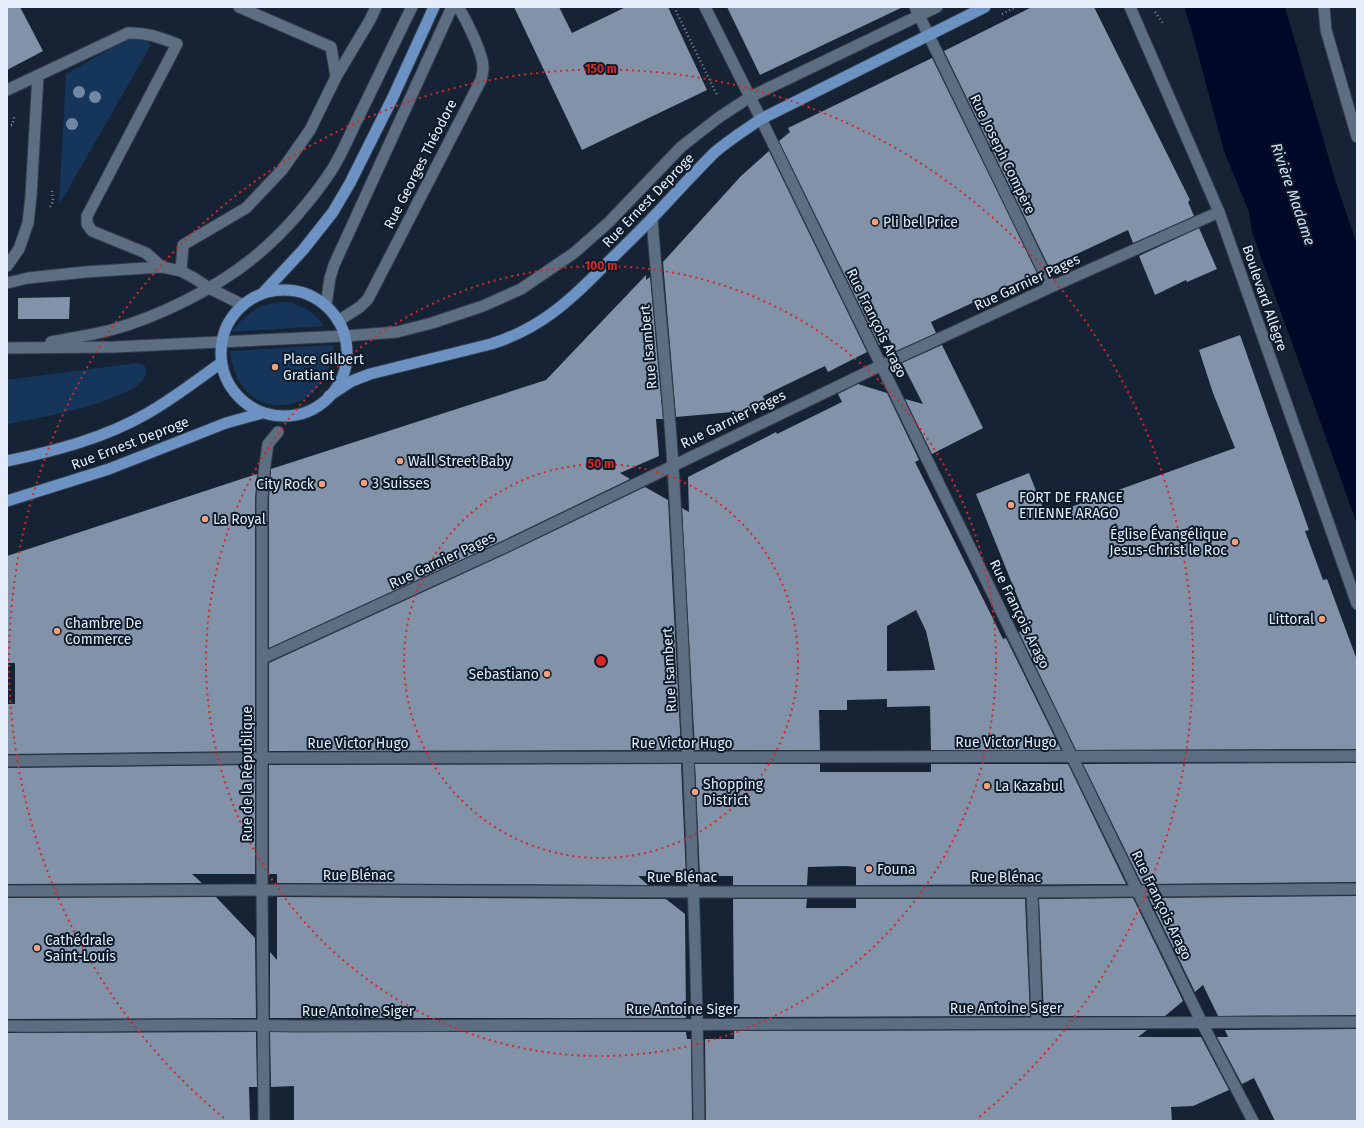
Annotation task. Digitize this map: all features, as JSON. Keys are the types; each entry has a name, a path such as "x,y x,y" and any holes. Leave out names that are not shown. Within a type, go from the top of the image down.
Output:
{"main road":[{"path":"262,294 303,250 333,212 350,183 386,110 434,7"},
{"name":"Rue Ernest Deproge","path":"329,396 352,381 370,374 490,344 503,340 537,324 568,302 652,218 713,154 731,139 761,119 928,34 985,7"},
{"path":"279,290 297,292 326,305 338,321 345,336 347,357 346,367 342,379 329,396 315,408 298,414 280,416 262,413 247,405 235,393 226,379 221,363 220,352 222,341 229,322 243,305 262,294 279,290"},
{"name":"Rue Ernest Deproge","path":"7,461 39,455 71,445 124,425 147,414 182,392 221,363"},
{"name":"Rue Ernest Deproge","path":"7,501 110,469 226,423 262,413"}],"street":[{"path":"239,7 331,47 336,77"},
{"path":"180,271 183,245 246,208 282,170 310,130 336,77 370,20 376,7"},
{"path":"24,347 110,330 149,317 209,288 254,258 286,228 334,167 412,7"},
{"path":"326,305 330,278 334,265 452,7"},
{"name":"Rue Georges Théodore","path":"338,321 360,307 368,299 481,80 483,67 479,52 467,22 458,7"},
{"name":"Rue François Arago","path":"705,7 882,365 1202,1023 1253,1121"},
{"path":"7,348 114,347 345,336 397,332 432,323 483,306 521,289 574,253 609,222 681,147 718,118 750,97 917,11 937,7"},
{"name":"Boulevard Allègre","path":"1130,7 1219,212 1357,604"},
{"path":"1324,7 1326,30 1353,108 1357,137"},
{"name":"Rue Joseph Compère","path":"917,11 1051,287"},
{"path":"7,90 128,33 141,33 156,36 177,44 87,216 87,224 92,231 146,253 162,267"},
{"path":"7,266 19,249 28,223 38,75"},
{"name":"Rue Garnier Pages","path":"263,658 506,547 882,365 1219,212"},
{"name":"Rue Isambert","path":"652,218 673,465 694,892 699,1121"},
{"path":"7,283 28,278 85,272 162,267 180,271 243,305"},
{"name":"Rue de la République","path":"264,1121 262,890 262,499 268,444 278,432"},
{"name":"Rue Victor Hugo","path":"7,761 263,758 1357,756"},
{"name":"Rue Blénac","path":"7,891 262,890 1032,892 1357,889"},
{"path":"1032,892 1037,1023"},
{"name":"Rue Antoine Siger","path":"7,1026 64,1027 224,1024 1357,1022"}],"path":[{"path":"674,7 721,103"},
{"path":"1153,10 1163,23"}],"shaded area":[{"path":"136,34 151,45 59,205 66,74"},
{"path":"286,302 298,305 308,310 316,316 324,326 232,332 249,313 268,304"},
{"path":"333,345 329,369 318,387 302,399 284,405 266,403 250,394 237,377 230,351"},
{"path":"136,363 144,365 145,377 134,387 115,397 64,412 7,424 7,380"}],"water":[{"name":"Rivière Madame","path":"1184,7 1285,7 1336,183 1357,244 1357,524 1252,232 1249,212 1224,151"}],"building":[{"path":"7,7 20,7 43,51 7,70"},
{"path":"514,7 559,7 572,33 626,7 668,7 707,90 582,150"},
{"path":"727,7 903,7 760,75"},
{"path":"1032,7 1094,7 1190,200 1188,202 1194,216 1133,243 1128,230 1049,267 944,51"},
{"path":"932,58 1037,273 931,322 936,333 896,351 890,340 879,345 779,141 790,132 788,128"},
{"path":"769,151 867,352 828,372 825,366 763,396 768,409 676,417 663,262 741,176"},
{"path":"1199,228 1217,269 1187,282 1186,280 1155,295 1139,256"},
{"path":"646,275 646,280 650,277 663,419 656,419 659,456 620,473 630,479 502,541 269,648 269,499 271,469 546,380"},
{"path":"70,297 69,319 18,319 18,298"},
{"path":"1240,335 1309,530 1305,531 1323,580 1327,579 1357,660 1357,749 1076,750 1019,632 1030,628 976,494 1029,473 1046,516 1235,448 1213,393 1199,350"},
{"path":"942,345 983,428 932,454 905,399 923,404 902,363"},
{"path":"858,384 887,393 919,460 915,462 1003,639 1006,638 1061,750 931,750 930,706 887,707 887,699 847,700 847,710 819,710 820,750 695,750 682,508 689,512 688,477 776,432 777,434 842,402 838,394","holes":["916,610 926,631 935,670 887,671 887,626"]},
{"path":"257,474 255,499 255,751 7,754 7,704 15,704 15,663 7,663 7,556"},
{"path":"645,487 668,500 681,750 269,751 269,663 508,553"},
{"path":"1357,763 1357,882 1142,884 1083,764"},
{"path":"681,764 686,876 638,876 648,885 277,883 277,874 269,874 269,765"},
{"path":"695,764 820,764 820,772 931,772 931,764 1068,764 1126,884 856,885 856,867 846,866 808,867 807,885 733,885 733,876 700,876"},
{"path":"255,765 255,874 192,874 202,883 7,884 7,768"},
{"path":"1357,896 1357,1015 1218,1016 1203,985 1195,992 1149,898"},
{"path":"216,897 255,938 256,1018 7,1019 7,898"},
{"path":"277,897 666,899 685,914 686,1018 270,1018 270,952 277,960"},
{"path":"1133,898 1183,1001 1165,1016 1044,1016 1039,899"},
{"path":"733,899 807,899 806,908 856,908 856,899 1025,899 1030,1016 734,1017"},
{"path":"1357,1029 1357,1121 1275,1121 1254,1078 1242,1084 1217,1037 1228,1037 1225,1030"},
{"path":"1147,1030 1138,1037 1201,1037 1229,1090 1193,1106 1171,1107 1172,1121 706,1121 705,1039 734,1039 734,1031"},
{"path":"256,1032 257,1087 249,1087 250,1121 7,1121 7,1033"},
{"path":"270,1032 686,1032 687,1039 691,1039 692,1121 294,1121 294,1086 271,1087"}],"place":[{"name":"Pli bel Price","path":"875,222"},
{"name":"Place Gilbert Gratiant","path":"275,367"},
{"name":"Wall Street Baby","path":"400,461"},
{"name":"3 Suisses","path":"364,483"},
{"name":"City Rock","path":"322,484"},
{"name":"FORT DE FRANCE ETIENNE ARAGO","path":"1011,505"},
{"name":"La Royal","path":"205,519"},
{"name":"Église Évangélique Jesus-Christ le Roc","path":"1235,542"},
{"name":"Littoral","path":"1322,619"},
{"name":"Chambre De Commerce","path":"57,631"},
{"name":"Sebastiano","path":"547,674"},
{"name":"La Kazabul","path":"987,786"},
{"name":"Shopping District","path":"695,792"},
{"name":"Founa","path":"869,869"},
{"name":"Cathédrale Saint-Louis","path":"37,948"}]}
